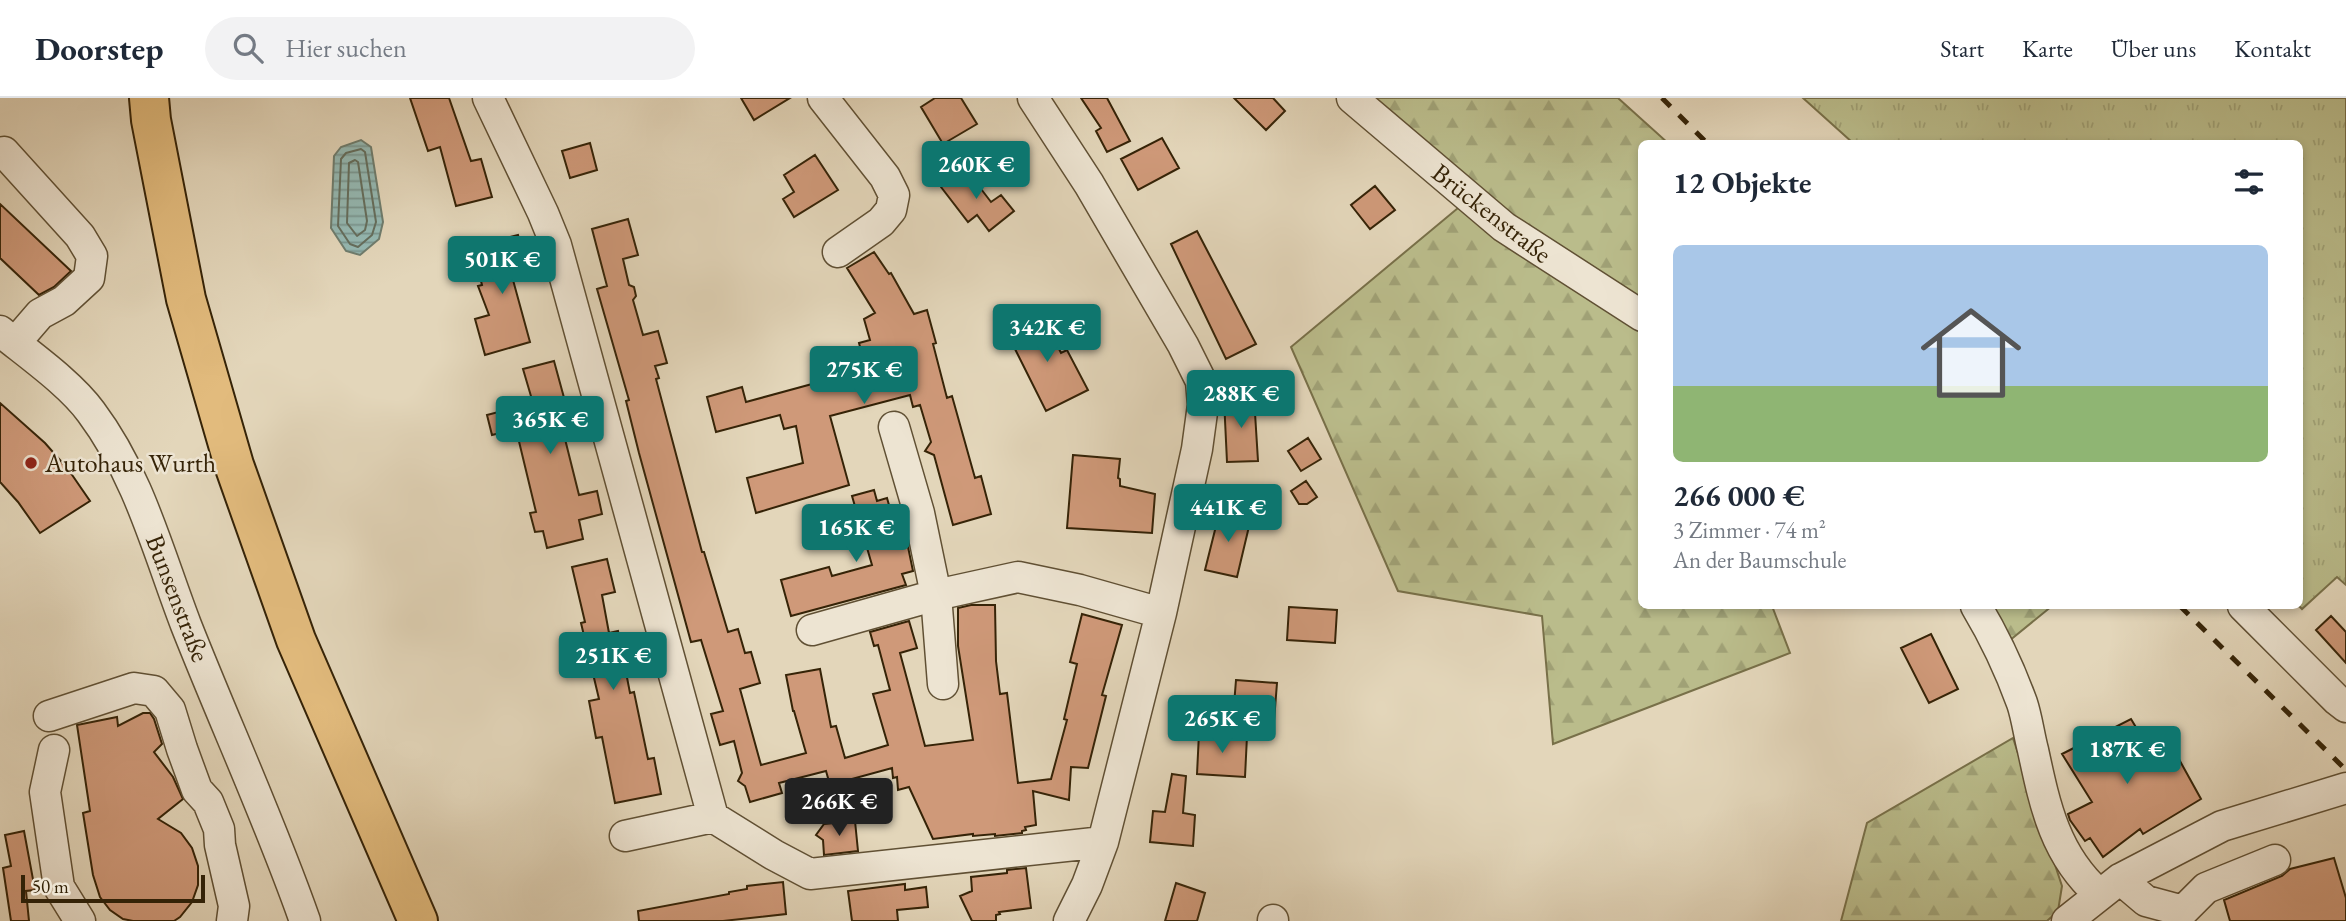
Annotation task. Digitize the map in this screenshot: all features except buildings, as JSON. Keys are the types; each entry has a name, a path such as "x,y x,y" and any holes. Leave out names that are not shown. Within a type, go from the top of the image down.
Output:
{"main road":[{"path":"149,98 150,120 186,299 234,465 296,640 418,921"}],"street":[{"path":"488,98 543,213 555,245 713,817 810,874 1103,842"},
{"path":"823,98 885,177 894,195 891,210 881,222 838,252"},
{"path":"1033,98 1184,345 1201,381 1203,405 1197,449 1161,613 1103,842 1087,885 1069,921"},
{"name":"Brückenstraße","path":"1352,98 1504,227 1638,313"},
{"path":"4,152 80,236 92,256 89,278 64,301 8,337"},
{"name":"Bunsenstraße","path":"8,337 89,409 119,453 141,499 186,624 257,799 300,915"},
{"path":"894,427 919,513 936,594 943,684"},
{"path":"812,630 936,594 1018,577 1080,590 1161,613"},
{"path":"1978,609 1996,643 2022,704 2049,816 2060,844 2081,877 2146,901 2183,911 2206,888 2276,860"},
{"path":"2246,609 2346,707"},
{"path":"49,716 134,688 154,691 170,710 197,790 213,815 234,906 232,921"},
{"path":"54,750 45,792 59,887 80,921"},
{"path":"2067,921 2109,887 2222,826 2346,788"},
{"path":"213,815 257,799"},
{"path":"625,836 713,817"}],"green space":[{"path":"1370,98 1618,98 1665,140 1638,140 1638,609 1773,609 1790,653 1553,744 1542,616 1398,591 1291,347 1475,196"},
{"path":"1803,98 2346,98 2346,585 2337,577 2303,608 2303,140 1850,140"},
{"path":"1991,609 2048,609 2009,641"},
{"path":"2013,738 2062,886 2058,911 2047,921 1841,921 1867,823"}],"water":[{"path":"361,140 371,147 383,222 379,239 360,255 346,251 331,228 334,156 341,147"}],"railway":[{"path":"1662,98 1704,140"},
{"path":"2183,609 2346,770"}],"place":[{"name":"Autohaus Wurth","path":"31,463"}]}
